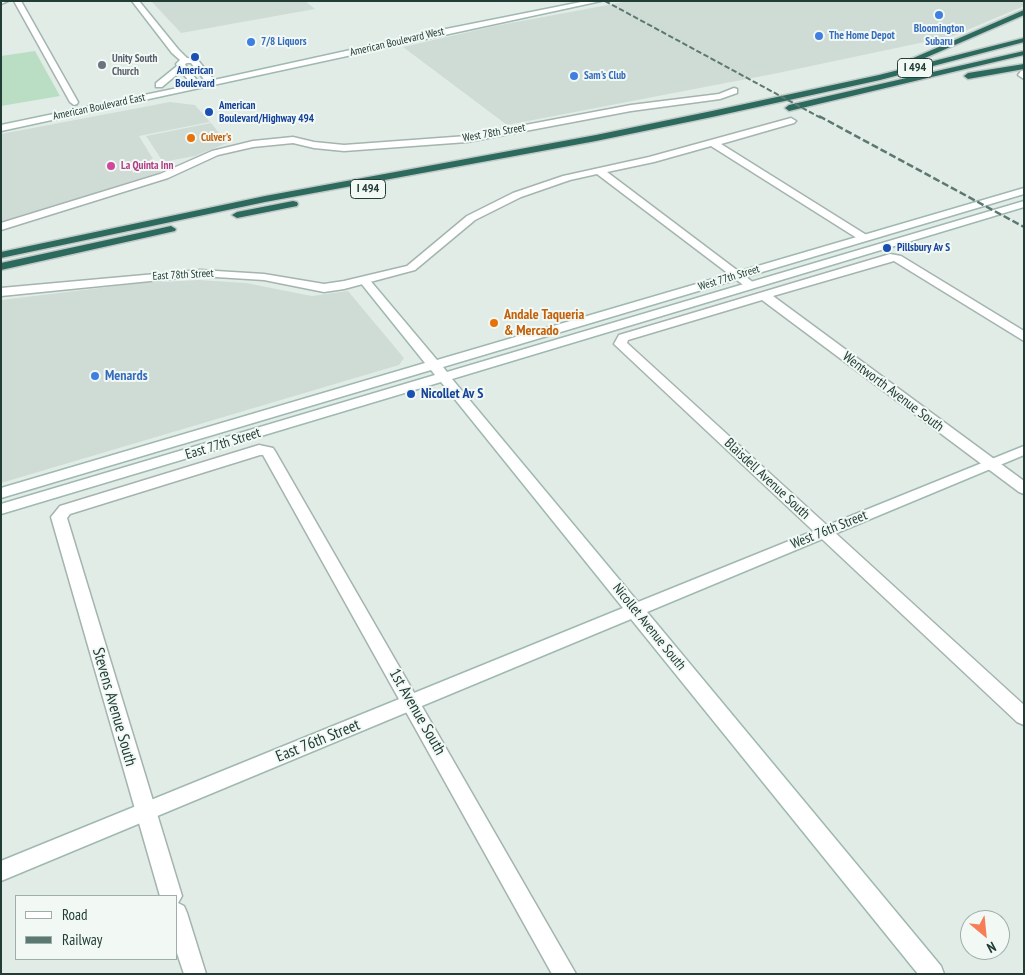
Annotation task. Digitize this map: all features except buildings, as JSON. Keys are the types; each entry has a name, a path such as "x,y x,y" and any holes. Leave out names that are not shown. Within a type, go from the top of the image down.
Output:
{"highway":[{"path":"806,94 931,54 1024,12"},
{"path":"1006,19 1024,16"},
{"name":"I 494","path":"1,255 265,199 596,138 806,94 1024,40"},
{"name":"I 494","path":"783,109 838,98 1024,53"},
{"path":"838,98 878,94 1024,66"},
{"name":"I 494","path":"1,267 303,202 736,119"}],"street":[{"path":"1,2 5,1"},
{"path":"17,1 74,102"},
{"path":"135,1 184,63 190,78 197,86"},
{"name":"American Boulevard West","path":"190,78 571,1"},
{"name":"American Boulevard West","path":"197,86 446,31 598,1"},
{"path":"337,49 345,54"},
{"path":"159,85 184,63 194,61 212,83"},
{"path":"1024,73 1022,75 1024,77"},
{"name":"American Boulevard East","path":"122,92 190,78"},
{"name":"American Boulevard East","path":"1,128 197,86"},
{"name":"West 78th Street","path":"1,227 164,176 215,153 253,144 293,140 314,145 344,148 467,139 603,112 720,96 734,91"},
{"name":"American Boulevard East","path":"65,104 84,100"},
{"path":"19,113 26,123"},
{"path":"364,280 411,268 471,218 491,207 558,181 713,143 791,121"},
{"path":"713,143 864,238"},
{"path":"599,172 750,285"},
{"name":"West 77th Street","path":"439,372 736,276 1024,191"},
{"name":"West 77th Street","path":"439,372 750,285 1024,204"},
{"path":"763,295 890,257 897,258 1024,337"},
{"name":"East 78th Street","path":"1,292 200,273 264,276 324,288 364,280"},
{"name":"Nicollet Avenue South","path":"364,280 934,974"},
{"name":"Blaisdell Avenue South","path":"763,295 622,338 620,344 1024,717"},
{"name":"Wentworth Avenue South","path":"763,295 1024,490"},
{"name":"East 77th Street","path":"1,493 230,425 439,372"},
{"name":"East 77th Street","path":"1,510 439,372"},
{"path":"71,489 103,474 231,436 233,430 230,425"},
{"name":"Stevens Avenue South","path":"171,895 58,517 65,510 259,450 268,450"},
{"name":"1st Avenue South","path":"268,450 565,974"},
{"name":"West 76th Street","path":"635,610 1024,450"},
{"name":"East 76th Street","path":"1,871 635,610"},
{"path":"178,919 195,974"}],"shaded area":[{"path":"151,1 305,1 315,9 181,33"},
{"path":"629,1 1024,1 1024,6 953,36 778,73 507,125 403,47 495,26"},
{"path":"170,102 195,105 210,122 139,136 161,172 1,222 1,134"},
{"path":"211,123 227,143 195,156 163,162 146,136"},
{"path":"199,280 246,283 312,296 348,291 404,358 399,365 1,483 1,300 141,283"}],"green space":[{"path":"35,51 60,96 1,106 1,56"}],"railway":[{"path":"605,1 821,118"},
{"path":"819,116 1024,227"}],"place":[{"name":"Bloomington Subaru","path":"939,15"},
{"name":"The Home Depot","path":"819,36"},
{"name":"7/8 Liquors","path":"251,42"},
{"name":"American Boulevard","path":"195,57"},
{"name":"Unity South Church","path":"102,65"},
{"name":"Sam's Club","path":"574,76"},
{"name":"American Boulevard/Highway 494","path":"209,112"},
{"name":"Culver's","path":"191,138"},
{"name":"La Quinta Inn","path":"111,166"},
{"name":"Pillsbury Av S","path":"887,248"},
{"name":"Andale Taqueria & Mercado","path":"494,323"},
{"name":"Menards","path":"95,376"},
{"name":"Nicollet Av S","path":"411,394"}]}
